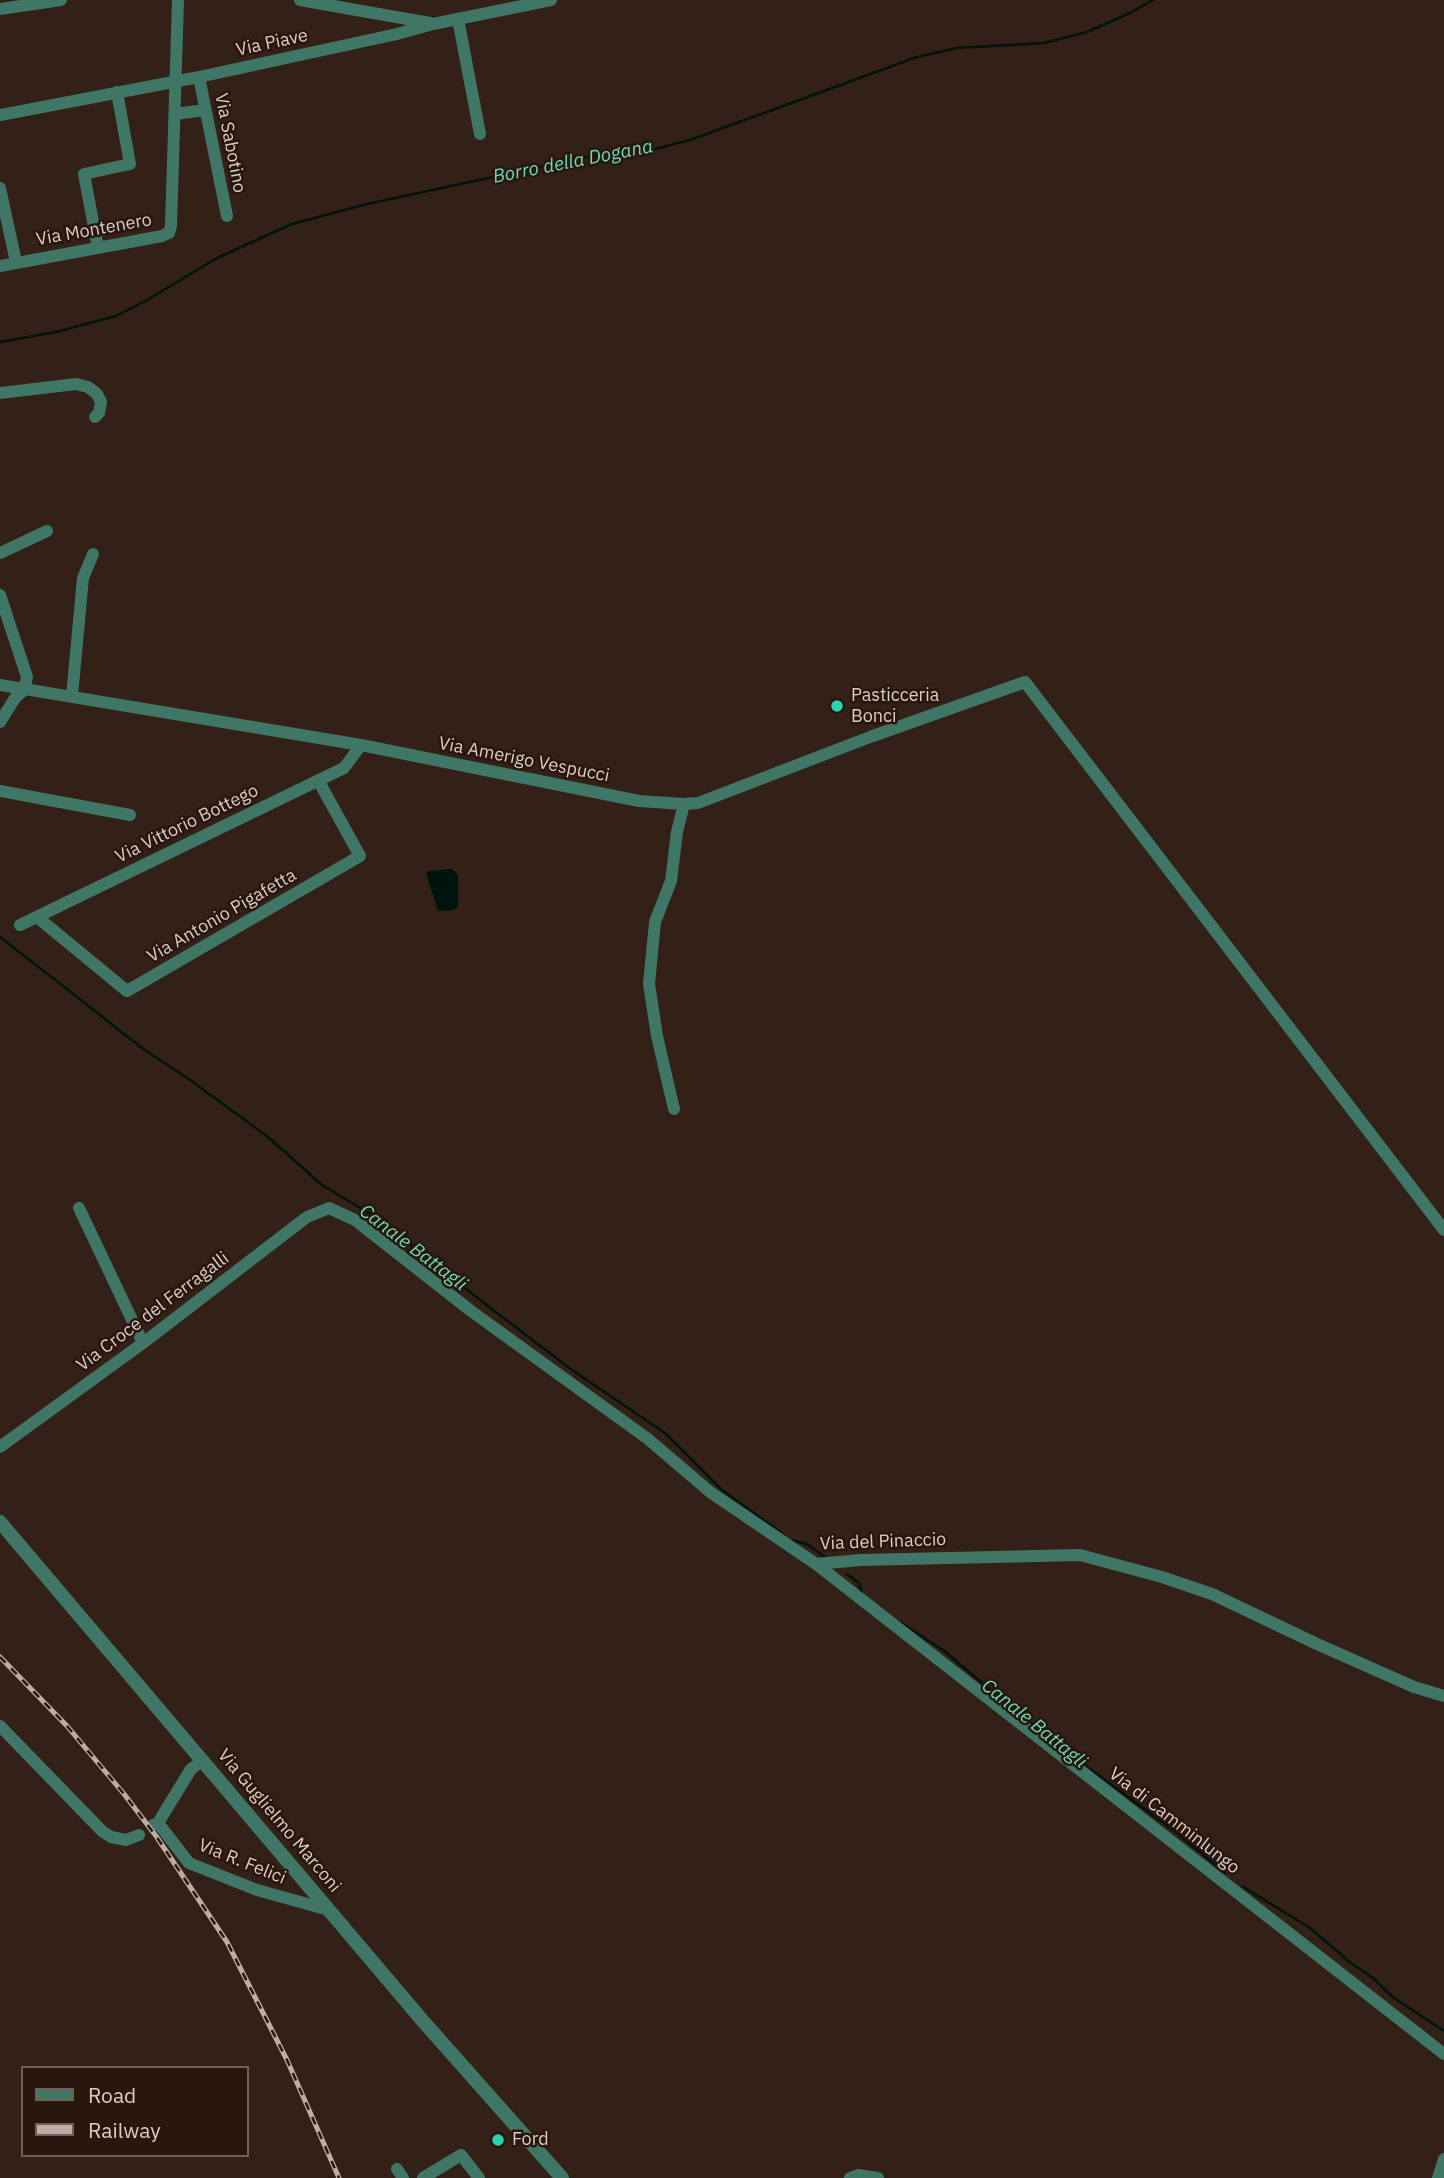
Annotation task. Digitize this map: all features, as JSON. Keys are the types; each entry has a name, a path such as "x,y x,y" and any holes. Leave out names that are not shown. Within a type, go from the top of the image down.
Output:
{"street":[{"path":"0,9 27,2 61,0"},
{"name":"Via Montenero","path":"0,266 169,233 177,81 178,0"},
{"path":"300,0 433,24"},
{"name":"Via Piave","path":"0,115 199,77 551,0"},
{"path":"458,19 480,134"},
{"name":"Via Sabotino","path":"199,77 227,216"},
{"path":"98,248 84,174 130,164 117,92"},
{"path":"175,114 205,110"},
{"path":"0,188 16,262"},
{"path":"0,393 76,384 88,387 97,394 101,402 99,413 95,417"},
{"path":"0,553 47,531"},
{"path":"72,696 83,578 93,554"},
{"path":"0,595 27,677 24,690 15,698 0,722"},
{"name":"Via Amerigo Vespucci","path":"0,685 361,746 639,801 684,804 698,803 870,737 1025,682 1444,1230"},
{"name":"Via Vittorio Bottego","path":"20,925 344,768 361,746"},
{"name":"Via Antonio Pigafetta","path":"37,916 127,991 360,856 318,780"},
{"path":"0,791 130,815"},
{"path":"674,1109 657,1036 649,984 656,922 671,881 677,832 684,804"},
{"path":"79,1208 143,1343"},
{"name":"Via Croce del Ferragalli","path":"0,1447 143,1343 307,1217 329,1208"},
{"name":"Via del Pinaccio","path":"329,1208 355,1220 471,1311 648,1439 710,1492 816,1564 861,1560 1080,1555 1162,1577 1212,1594 1414,1687 1444,1696"},
{"name":"Via Guglielmo Marconi","path":"0,1522 422,2020 562,2178"},
{"name":"Via di Camminlungo","path":"816,1564 1444,2054"},
{"path":"0,1726 102,1831 111,1837 126,1840 139,1835"},
{"name":"Via R. Felici","path":"202,1760 191,1769 156,1824 190,1863 257,1891 329,1910"},
{"path":"424,2178 461,2155 479,2178"},
{"path":"1438,2178 1444,2159"},
{"path":"850,2178 858,2175 878,2178"}],"shaded area":[{"path":"452,869 458,875 458,906 454,910 438,911 426,873"}],"waterway":[{"name":"Borro della Dogana","path":"0,342 56,332 116,316 217,258 292,224 367,204 591,156 655,149 690,140 917,57 957,48 1044,43 1087,32 1153,0"},
{"name":"Canale Battagli","path":"0,937 146,1051 268,1137 322,1185 374,1216 572,1370 665,1433 722,1490 783,1534"},
{"name":"Canale Battagli","path":"791,1540 807,1544 825,1557"},
{"name":"Canale Battagli","path":"847,1574 859,1583 862,1595"},
{"name":"Canale Battagli","path":"898,1621 943,1650 1031,1724"},
{"name":"Canale Battagli","path":"1061,1748 1176,1832 1225,1873"},
{"name":"Canale Battagli","path":"1242,1886 1310,1928 1394,1998 1444,2031"}],"railway":[{"path":"0,1657 67,1726 124,1794 156,1836 227,1942 287,2060 339,2178"}],"place":[{"name":"Pasticceria Bonci","path":"837,706"},
{"name":"Ford","path":"498,2140"}]}
